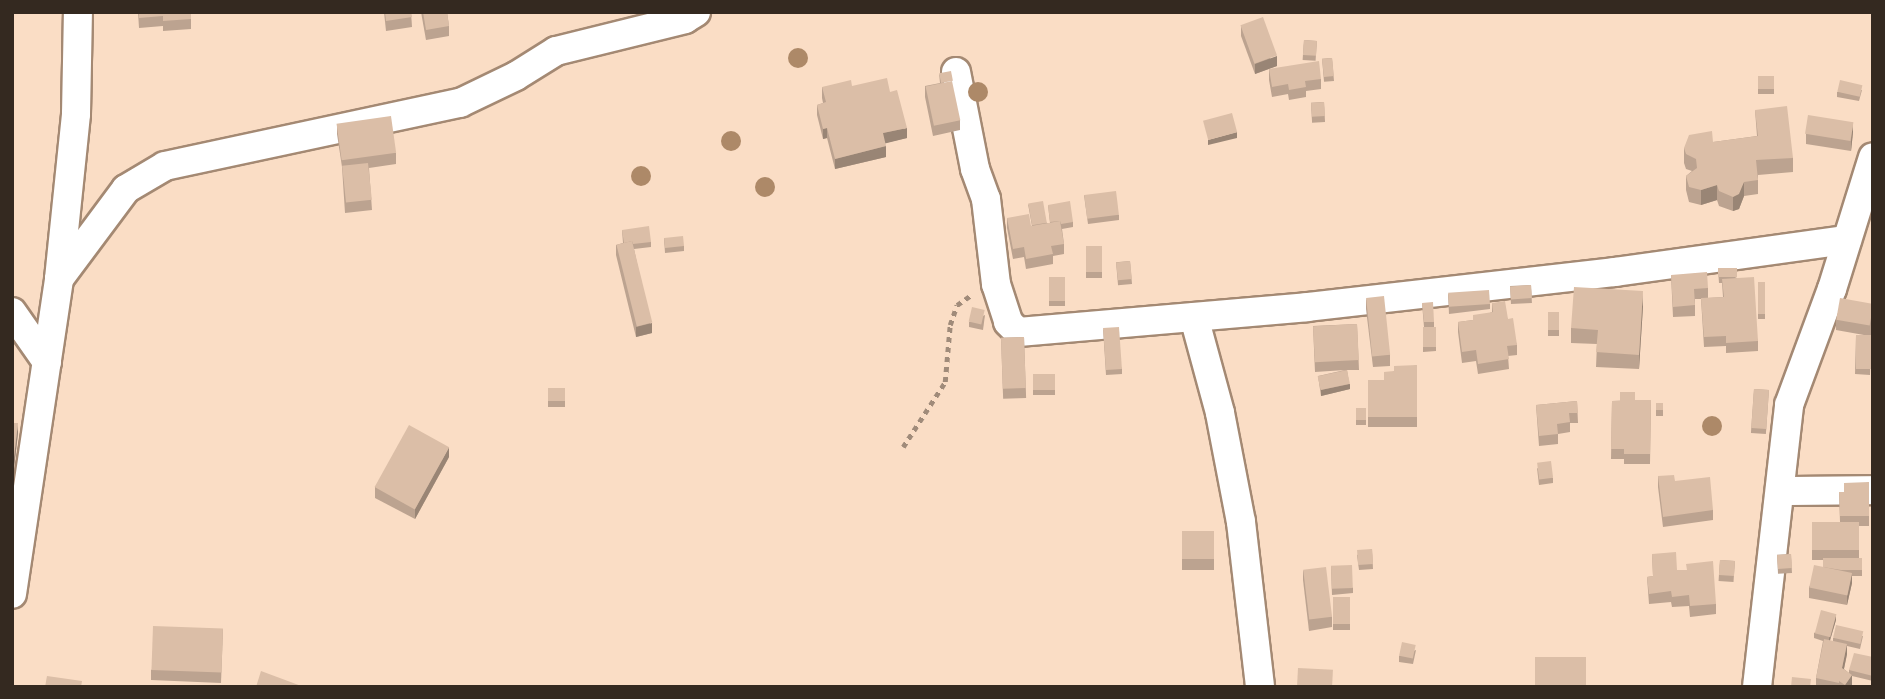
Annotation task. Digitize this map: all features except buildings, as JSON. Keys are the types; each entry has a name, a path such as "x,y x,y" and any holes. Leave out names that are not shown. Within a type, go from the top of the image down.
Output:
{"street":[{"path":"12,594 58,279 76,114 78,12"},
{"path":"58,279 126,189 165,166 460,103 516,76 556,51 685,19 696,12"},
{"path":"956,72 975,169 986,200 998,291 1008,322 1017,332 1194,317 1615,272 1847,240"},
{"path":"1757,687 1789,405 1873,157"},
{"path":"12,312 47,362"},
{"path":"1194,317 1220,413 1241,522 1260,687"},
{"path":"1780,491 1873,490"}],"path":[{"path":"903,447 945,382 950,325 957,305 972,294 998,291"}]}
